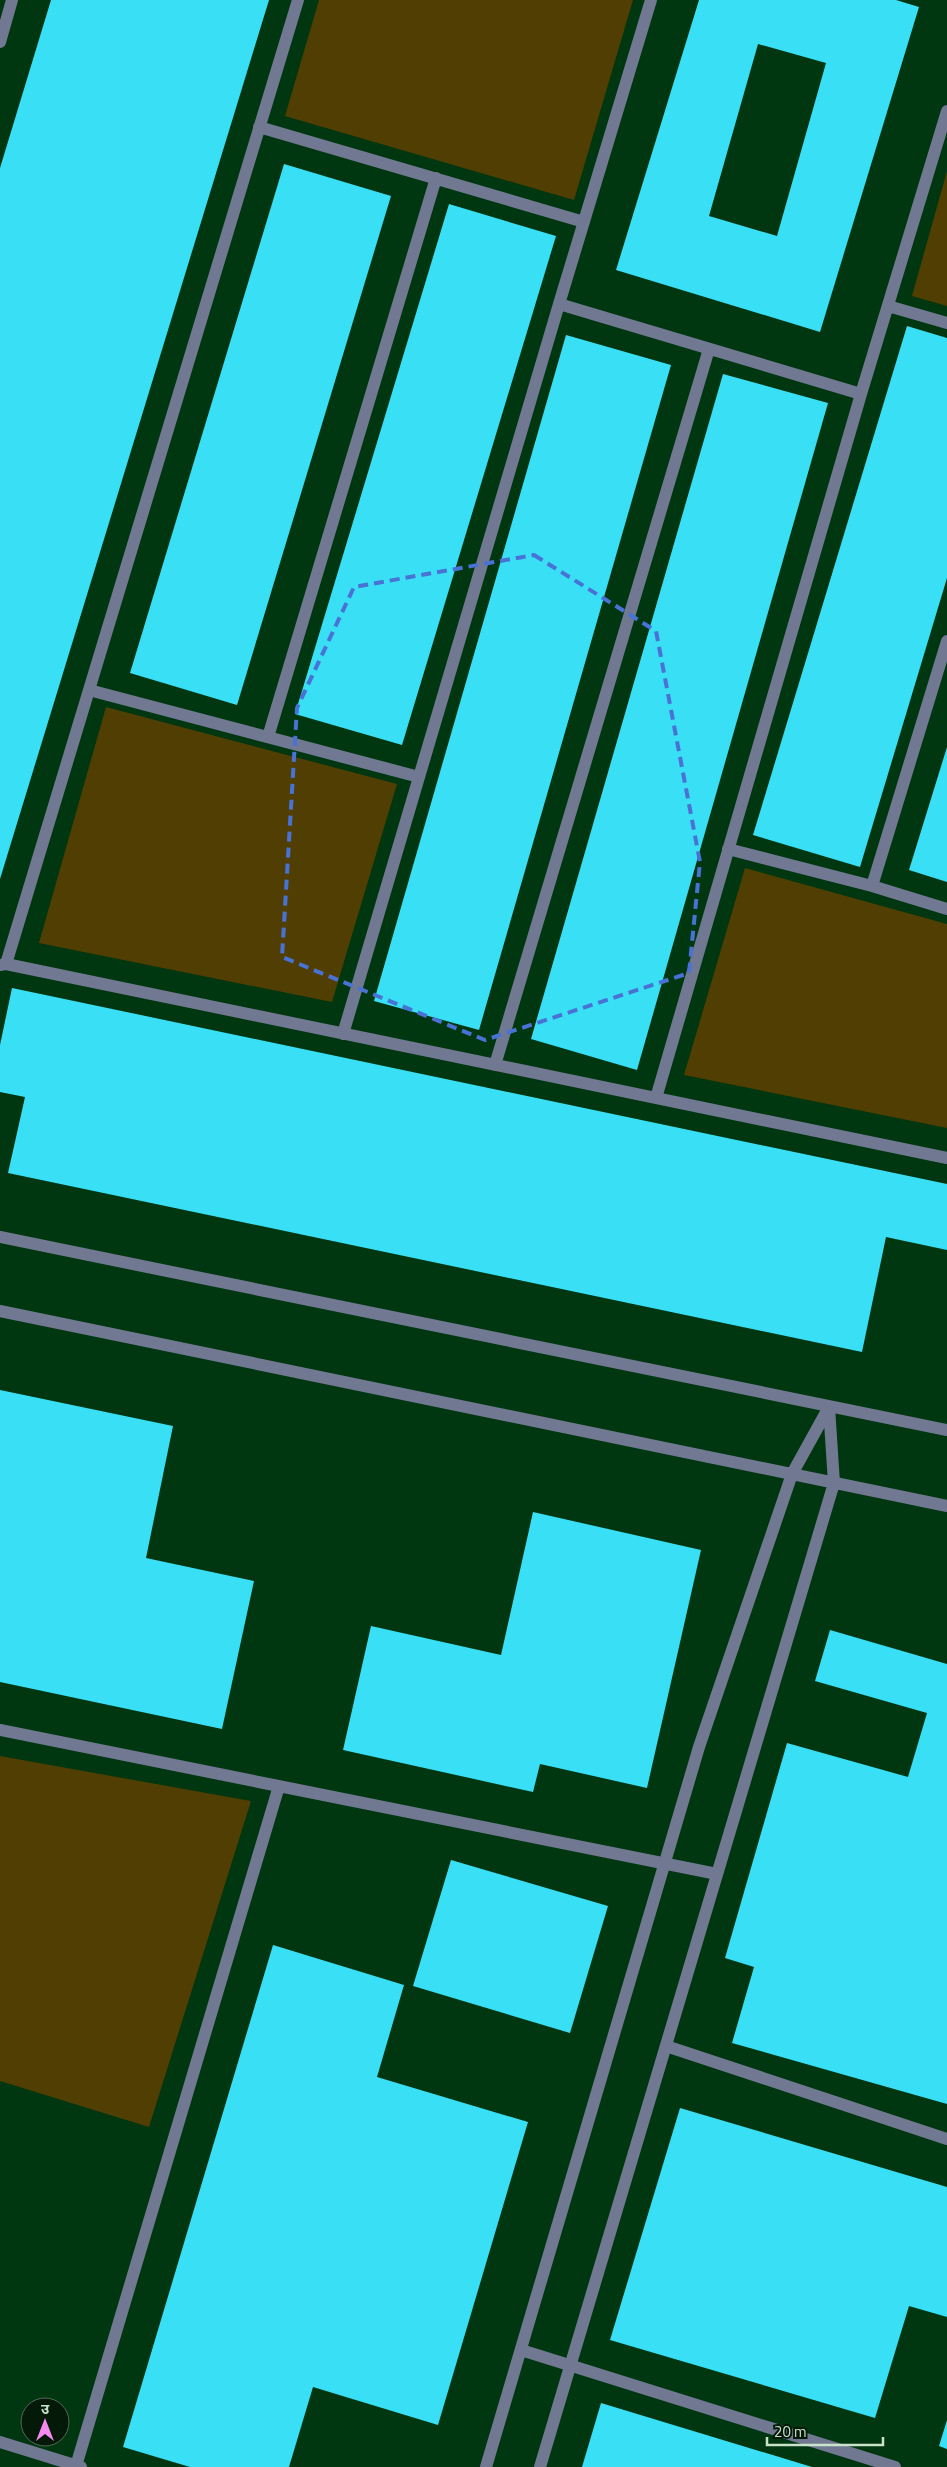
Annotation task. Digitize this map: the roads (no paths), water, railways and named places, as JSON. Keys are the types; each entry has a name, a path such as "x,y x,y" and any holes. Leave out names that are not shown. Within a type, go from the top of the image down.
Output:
{"street":[{"path":"0,42 12,0"},
{"path":"298,0 89,690 3,964 947,1158"},
{"path":"343,1034 651,0"},
{"path":"656,1098 861,394 947,111"},
{"path":"259,127 584,222"},
{"path":"268,737 436,178"},
{"path":"559,304 861,394"},
{"path":"888,306 947,323"},
{"path":"496,1065 709,349"},
{"path":"872,886 947,641"},
{"path":"89,690 419,777"},
{"path":"728,849 872,886 947,909"},
{"path":"0,1237 947,1430"},
{"path":"0,1311 947,1506"},
{"path":"486,2467 700,1747 792,1474 829,1407"},
{"path":"540,2467 834,1483 829,1407"},
{"path":"0,1730 717,1874"},
{"path":"0,2442 79,2466 279,1786"},
{"path":"666,2046 947,2139"},
{"path":"521,2350 890,2466"}]}
